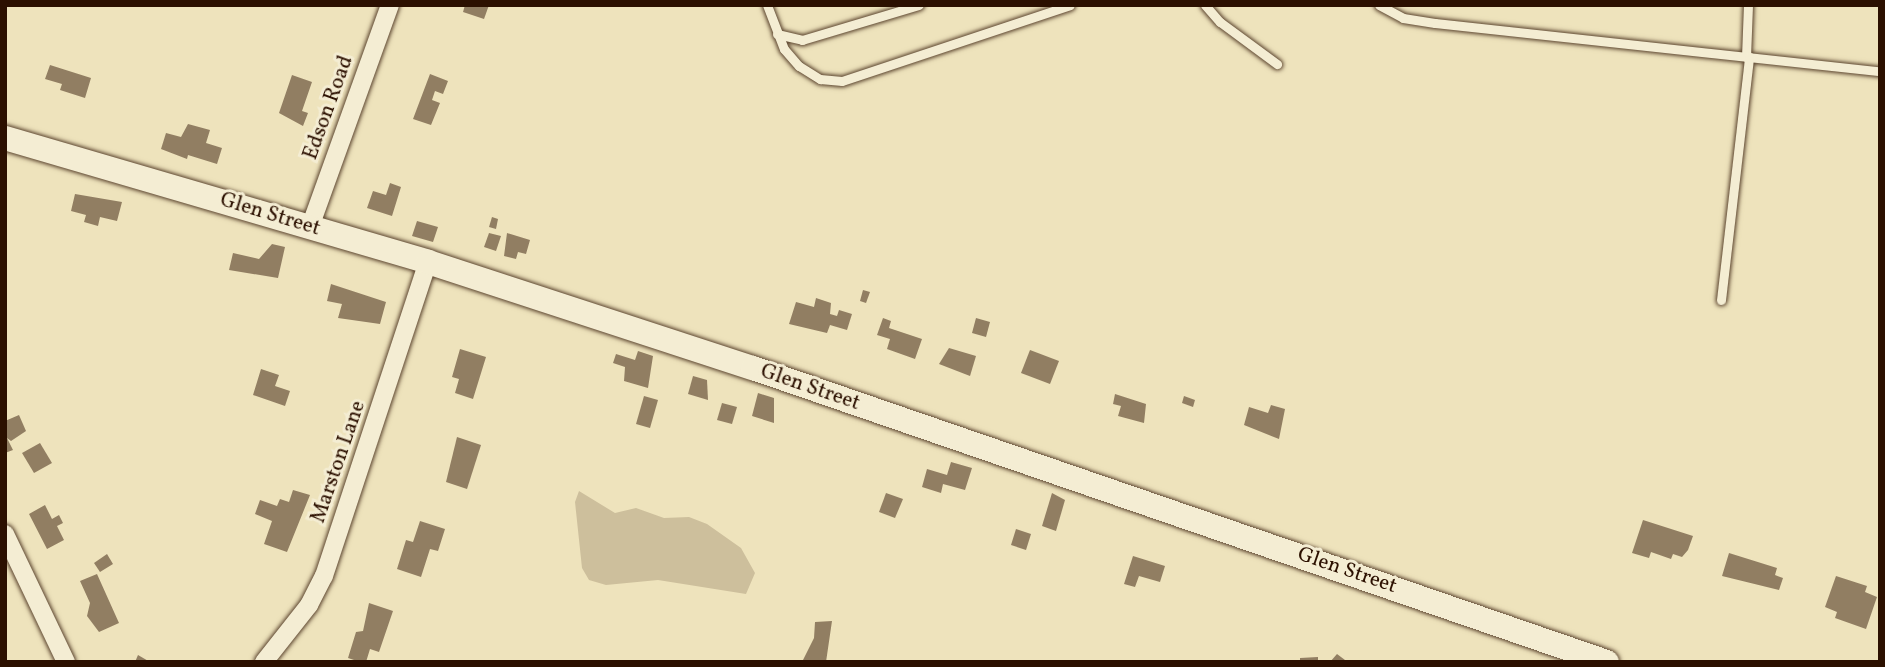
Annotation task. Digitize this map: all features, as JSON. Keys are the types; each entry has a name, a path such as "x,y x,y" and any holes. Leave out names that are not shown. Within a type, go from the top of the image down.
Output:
{"street":[{"name":"Edson Road","path":"310,227 390,5"},
{"name":"Glen Street","path":"5,138 428,262 754,368 1607,662"},
{"name":"Marston Lane","path":"264,662 309,605 324,576 428,262"},
{"path":"5,534 65,662"}],"lane":[{"path":"767,5 776,34 799,66 820,79 842,81 1070,5"},
{"path":"776,34 802,40 919,5"},
{"path":"1205,5 1229,29 1277,64"},
{"path":"1379,5 1403,18 1435,23 1880,71"},
{"path":"1721,300 1747,57 1748,5"}],"shaded area":[{"path":"579,491 615,513 636,508 664,518 689,517 707,524 741,548 755,573 746,594 658,580 606,585 589,580 582,568 575,502"}],"building":[{"path":"465,5 489,5 484,19 463,12"},
{"path":"50,65 91,78 85,98 60,90 62,84 45,79"},
{"path":"430,74 448,81 443,94 435,91 432,100 440,103 431,125 413,119"},
{"path":"292,75 312,82 302,111 308,113 303,126 279,113"},
{"path":"188,124 210,130 206,143 222,148 217,164 188,155 187,159 161,149 166,133 181,137"},
{"path":"390,183 401,187 392,216 367,208 373,191 386,195"},
{"path":"75,194 122,202 117,221 100,217 98,226 84,222 86,215 71,211"},
{"path":"492,217 498,219 496,229 489,227"},
{"path":"417,221 438,227 433,242 412,236"},
{"path":"489,233 501,236 496,251 484,247"},
{"path":"507,233 530,240 526,254 518,252 516,259 504,256"},
{"path":"272,244 285,247 278,278 229,270 233,253 259,259"},
{"path":"331,284 386,302 380,324 338,318 342,304 327,301"},
{"path":"863,290 870,292 866,303 860,301"},
{"path":"816,298 831,303 830,314 837,316 839,310 852,314 847,330 830,325 827,333 789,324 796,302 814,307"},
{"path":"883,318 891,321 889,328 922,339 915,359 887,349 890,339 877,335"},
{"path":"976,318 990,322 986,337 972,333"},
{"path":"949,348 976,356 970,376 939,364"},
{"path":"460,349 486,357 473,399 455,393 459,379 452,377"},
{"path":"1030,350 1059,361 1050,384 1021,373"},
{"path":"638,351 653,356 648,388 624,381 625,367 613,363 616,354 635,360"},
{"path":"261,369 279,375 275,386 290,391 285,406 253,395"},
{"path":"693,376 707,380 708,400 688,394"},
{"path":"758,393 774,398 774,423 752,416"},
{"path":"1115,394 1146,404 1144,423 1118,416 1121,406 1113,404"},
{"path":"644,396 658,400 650,428 636,424"},
{"path":"1184,396 1195,400 1193,407 1182,403"},
{"path":"722,403 737,407 732,424 717,420"},
{"path":"1271,405 1285,409 1279,439 1244,425 1249,407 1268,413"},
{"path":"19,415 26,431 11,441 7,438 13,450 5,453 5,421"},
{"path":"457,437 481,445 467,489 446,482"},
{"path":"40,443 52,463 34,473 22,453"},
{"path":"951,462 972,468 965,490 943,484 941,493 922,487 927,469 947,475"},
{"path":"293,490 310,495 287,552 264,544 272,521 255,514 260,500 277,506 280,499 289,502"},
{"path":"886,493 903,499 895,518 879,512"},
{"path":"1052,493 1065,500 1056,531 1042,526"},
{"path":"45,505 52,519 59,515 63,523 57,526 64,540 47,549 29,514"},
{"path":"1643,520 1693,536 1688,550 1682,557 1673,554 1671,559 1651,552 1649,558 1632,553"},
{"path":"420,521 445,529 438,551 430,549 421,577 397,569 406,540 413,542"},
{"path":"1016,529 1031,534 1026,550 1011,545"},
{"path":"1729,553 1777,568 1775,575 1783,578 1779,590 1722,576"},
{"path":"107,554 113,564 100,572 94,563"},
{"path":"1133,556 1165,566 1160,582 1139,576 1135,587 1124,584"},
{"path":"97,574 119,623 99,632 87,616 90,603 80,581"},
{"path":"1836,576 1867,586 1865,592 1877,597 1866,629 1835,618 1837,612 1825,607"},
{"path":"369,603 393,611 379,652 370,649 366,662 360,662 348,658 356,632 363,631"},
{"path":"832,621 826,662 802,662 814,638 815,622"},
{"path":"1337,654 1345,660 1351,662 1330,662"},
{"path":"138,655 150,662 135,662"},
{"path":"1318,657 1318,662 1300,662 1300,658"}]}
